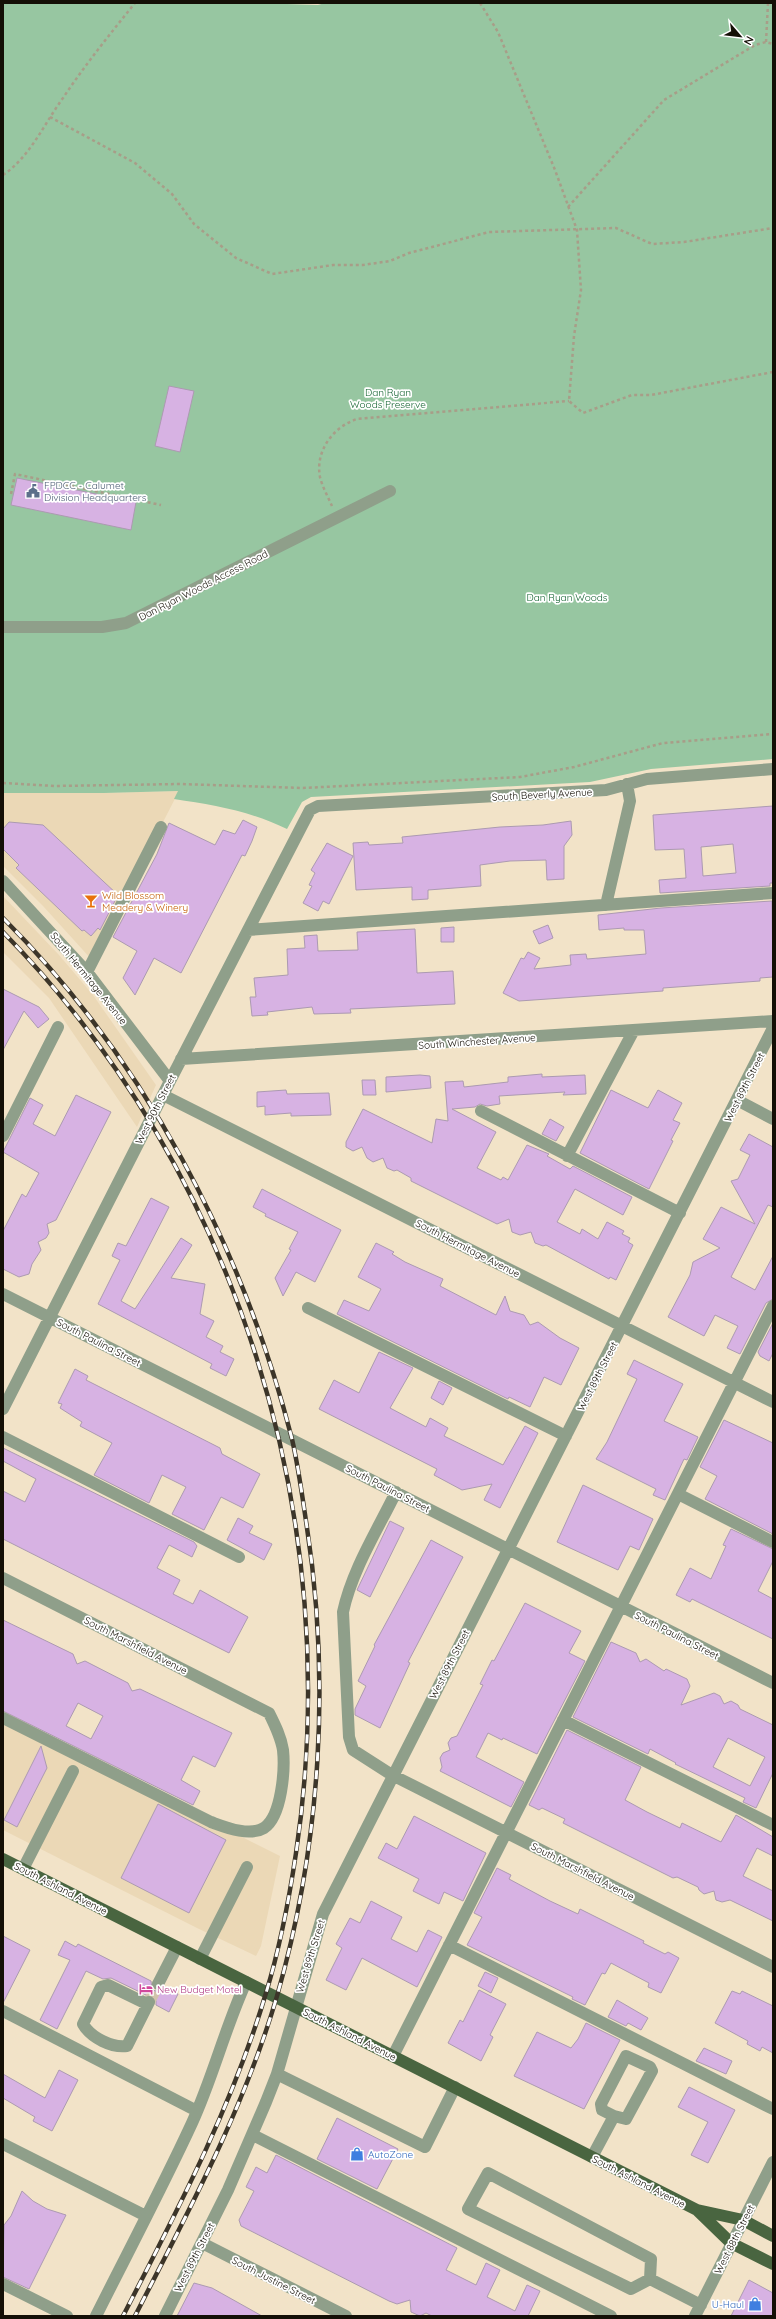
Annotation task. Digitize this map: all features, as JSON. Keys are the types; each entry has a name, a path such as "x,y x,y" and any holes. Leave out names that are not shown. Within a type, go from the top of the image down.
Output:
{"main road":[{"name":"South Ashland Avenue","path":"4,1861 23,1869 697,2210 743,2220 773,2236"},
{"name":"South Ashland Avenue","path":"697,2210 732,2243 773,2264"}],"street":[{"name":"Dan Ryan Woods Access Road","path":"3,627 102,627 126,623 390,491"},
{"name":"South Beverly Avenue","path":"310,810 318,806 606,790 647,779 773,769"},
{"path":"606,905 630,801 627,784"},
{"name":"West 90th Street","path":"3,1409 170,1080 310,810"},
{"path":"87,972 161,827"},
{"name":"South Hermitage Avenue","path":"3,881 87,972 170,1080"},
{"path":"248,930 773,893"},
{"name":"South Winchester Avenue","path":"181,1059 773,1021"},
{"path":"3,1136 58,1027"},
{"name":"West 89th Street","path":"165,2316 202,2243 253,2135 277,2074 295,2006 323,1914 392,1775 623,1325 773,1028"},
{"path":"568,1156 634,1030"},
{"name":"South Hermitage Avenue","path":"163,1095 623,1325 773,1402"},
{"path":"737,1100 773,1118"},
{"path":"481,1111 680,1212"},
{"name":"South Paulina Street","path":"3,1294 773,1683"},
{"path":"393,2056 773,1306"},
{"path":"308,1308 566,1436"},
{"path":"3,1437 239,1557"},
{"name":"South Marshfield Avenue","path":"396,1492 354,1577 347,1595 343,1612 350,1744 353,1750 392,1775 773,1967"},
{"path":"678,1494 773,1542"},
{"name":"South Marshfield Avenue","path":"3,1578 269,1713 278,1729 283,1750 283,1771 280,1795 272,1821 263,1828 251,1831 224,1827 211,1822 3,1718"},
{"path":"563,1720 773,1825"},
{"path":"23,1869 73,1770"},
{"path":"200,1959 247,1866"},
{"path":"449,1945 773,2109"},
{"path":"158,1984 177,1947"},
{"path":"96,2316 197,2111 210,2080 231,2015 246,1982"},
{"path":"108,1985 148,2003 127,2046 116,2048 88,2032 83,2024 101,1987 108,1985"},
{"path":"3,2011 197,2111"},
{"path":"626,2056 650,2067 652,2071 626,2119 614,2116 602,2110 601,2104 626,2056"},
{"path":"277,2074 425,2147 455,2087"},
{"path":"592,2157 614,2116"},
{"path":"253,2135 611,2316"},
{"path":"3,2144 146,2216"},
{"name":"West 88th Street","path":"695,2316 773,2162"},
{"path":"488,2173 651,2259 650,2279 632,2289 468,2209 488,2173"},
{"name":"South Justine Street","path":"202,2243 346,2316"},
{"path":"650,2279 701,2305"},
{"path":"3,2284 67,2316"}],"path":[{"path":"3,175 21,160 91,58 135,3"},
{"path":"480,3 498,32 555,170 577,230 581,290 574,336 569,401"},
{"path":"766,42 768,3"},
{"path":"568,208 664,100 755,45 766,42 773,44"},
{"path":"50,117 135,163 172,194 194,224 236,258 272,274 333,265 362,265 390,261 409,253 488,232 616,228 652,244 684,242 773,228"},
{"path":"336,518 320,476 321,455 332,435 344,424 357,419 569,401 583,413 632,395 652,395 773,372"},
{"path":"11,494 15,474 161,505"},
{"path":"3,783 55,786 180,784 303,788 520,777 574,767 663,743 773,734"}],"shaded area":[{"path":"179,791 92,960 43,906 3,866 3,793"},
{"path":"3,896 59,955 93,995 156,1085 137,1127 49,998 3,952"},
{"path":"3,1718 280,1856 261,1946 256,1956 197,1928 3,1830"}],"green space":[{"name":"Dan Ryan Woods","path":"3,3 256,3 318,5 325,3 773,3 773,759 651,769 590,782 311,797 302,802 287,829 246,813 218,806 174,799 178,791 3,793"}],"building":[{"path":"169,386 194,391 180,452 155,446"},
{"path":"17,478 136,502 131,530 11,505"},
{"path":"773,806 773,883 770,883 770,886 660,893 659,880 686,878 684,849 655,850 653,815","holes":["733,844 736,873 703,876 701,847"]},
{"path":"243,820 257,827 252,841 245,856 242,855 181,973 154,958 135,995 123,978 137,951 113,937 157,854 169,823 215,845 223,830 235,834"},
{"path":"571,821 572,835 564,846 564,879 547,880 546,860 510,861 480,865 481,886 428,890 428,899 412,900 412,887 356,890 353,843 368,842 369,845 403,843 402,837 500,827 543,825"},
{"path":"9,822 43,825 118,895 100,930 98,928 91,936 84,930 82,931 16,868 19,865 3,849 3,829"},
{"path":"327,843 353,856 329,904 323,901 318,911 303,903 312,886 309,885 315,873 311,870"},
{"path":"772,901 773,977 760,978 760,981 663,988 663,991 519,1001 503,993 521,958 524,959 528,952 540,958 534,969 571,965 570,955 586,954 587,959 646,954 644,930 624,930 624,928 599,930 598,915 661,908"},
{"path":"548,925 553,938 539,944 533,931"},
{"path":"454,927 454,942 441,942 441,928"},
{"path":"415,929 417,973 453,971 455,1004 350,1009 351,1013 314,1014 312,1007 267,1012 268,1015 252,1016 250,997 256,997 254,978 288,975 287,949 305,948 304,936 317,935 318,951 358,950 357,932"},
{"path":"3,989 39,1007 49,1019 38,1028 24,1011 3,1050"},
{"path":"542,1074 542,1077 585,1075 586,1094 563,1095 565,1092 499,1096 500,1104 487,1106 480,1104 475,1107 452,1109 496,1132 477,1168 501,1180 503,1177 508,1180 527,1145 549,1154 547,1156 570,1169 573,1166 632,1197 623,1215 575,1189 557,1222 580,1234 582,1229 598,1239 607,1222 624,1231 622,1234 630,1238 628,1242 633,1245 616,1280 610,1277 609,1279 546,1245 543,1246 535,1243 531,1232 520,1235 512,1232 509,1219 497,1224 411,1181 411,1178 397,1170 394,1171 387,1168 383,1158 373,1162 367,1158 362,1147 353,1151 346,1147 346,1142 363,1109 432,1143 436,1119 448,1121 445,1082 463,1081 464,1087 508,1082 508,1077"},
{"path":"420,1075 430,1076 431,1088 386,1092 386,1077"},
{"path":"362,1080 375,1080 376,1095 363,1095"},
{"path":"286,1090 287,1094 329,1093 331,1115 291,1116 291,1113 265,1115 265,1106 257,1107 257,1092"},
{"path":"611,1090 648,1108 658,1090 682,1103 673,1120 680,1123 671,1140 673,1141 649,1189 580,1153"},
{"path":"76,1095 111,1112 56,1220 47,1224 49,1233 46,1238 38,1242 41,1250 32,1264 29,1274 19,1277 3,1269 3,1231 22,1194 26,1197 39,1173 3,1152 30,1098 43,1105 33,1124 55,1136"},
{"path":"550,1119 564,1127 556,1141 542,1134"},
{"path":"749,1134 773,1147 773,1207 768,1205 731,1277 755,1290 773,1256 773,1299 766,1303 740,1354 727,1348 738,1326 715,1315 704,1336 668,1317 690,1275 693,1262 720,1248 703,1239 721,1207 755,1224 731,1181 738,1179 750,1155 740,1150"},
{"path":"262,1189 341,1230 315,1282 296,1272 283,1296 275,1278 291,1250 289,1249 298,1232 265,1216 266,1214 253,1207"},
{"path":"151,1198 169,1207 121,1301 135,1309 181,1238 192,1245 171,1278 205,1284 200,1314 214,1321 206,1337 223,1346 220,1352 234,1359 226,1376 210,1368 212,1364 98,1304 120,1260 112,1256 118,1243 126,1246"},
{"path":"376,1243 394,1252 392,1254 405,1262 443,1279 440,1286 496,1315 505,1296 510,1311 524,1315 530,1325 538,1322 560,1338 579,1348 561,1385 544,1377 530,1407 509,1397 508,1399 337,1314 344,1300 369,1311 381,1289 358,1277"},
{"path":"773,1323 773,1353 769,1361 760,1356 758,1352"},
{"path":"379,1352 413,1368 390,1408 426,1427 430,1418 448,1428 444,1436 503,1465 525,1426 538,1433 500,1508 484,1500 492,1484 462,1490 434,1475 437,1469 319,1409 334,1380 359,1393"},
{"path":"634,1360 683,1384 664,1421 698,1437 687,1460 684,1459 665,1500 653,1495 656,1489 596,1459 607,1442 637,1379 627,1374"},
{"path":"75,1369 88,1376 86,1380 220,1448 222,1454 260,1474 243,1508 221,1497 204,1530 172,1514 186,1487 162,1475 149,1503 94,1475 112,1443 80,1426 82,1422 60,1408 62,1404 58,1403"},
{"path":"439,1381 452,1388 443,1405 431,1398"},
{"path":"724,1420 773,1443 773,1534 705,1499 717,1476 700,1467"},
{"path":"3,1448 194,1542 197,1546 192,1557 169,1545 157,1568 180,1580 173,1594 193,1604 200,1590 248,1617 229,1653 3,1539 3,1491 25,1502 36,1479 3,1461"},
{"path":"583,1485 653,1519 639,1550 630,1546 618,1570 557,1542"},
{"path":"238,1518 253,1526 249,1533 272,1544 264,1560 227,1540"},
{"path":"390,1521 404,1528 370,1597 357,1590"},
{"path":"731,1529 773,1549 773,1561 758,1591 773,1599 773,1639 692,1599 690,1602 676,1595 690,1568 711,1579 726,1546 723,1545"},
{"path":"431,1540 463,1557 408,1662 410,1663 380,1728 355,1715 355,1709 366,1686 358,1681 375,1646 374,1645"},
{"path":"525,1603 581,1631 569,1653 585,1661 537,1754 503,1738 502,1740 488,1733 476,1757 524,1782 511,1807 440,1771 442,1767 440,1758 443,1753 450,1750 448,1743 451,1738 457,1736 483,1685 480,1684 492,1660 494,1661"},
{"path":"3,1620 73,1654 77,1664 85,1661 128,1683 132,1691 140,1689 232,1733 215,1767 193,1756 181,1780 200,1791 193,1805 3,1711","holes":["78,1703 103,1716 91,1739 66,1726"]},
{"path":"611,1642 636,1653 640,1662 646,1659 664,1671 666,1669 687,1679 690,1686 681,1705 714,1693 720,1696 724,1704 731,1701 738,1705 740,1709 773,1725 773,1773 756,1808 743,1802 745,1798 675,1764 676,1763 650,1749 648,1754 573,1717","holes":["728,1738 765,1757 750,1786 713,1767"]},
{"path":"567,1730 641,1767 625,1800 647,1812 680,1828 682,1823 721,1842 736,1815 773,1837 773,1856 757,1848 743,1876 773,1891 773,1921 730,1900 722,1902 716,1900 714,1891 704,1894 698,1887 677,1877 673,1878 563,1823 565,1819 542,1808 539,1810 529,1805"},
{"path":"41,1746 47,1768 17,1827 4,1820"},
{"path":"158,1804 226,1840 189,1913 121,1878"},
{"path":"414,1816 486,1853 463,1901 444,1892 439,1904 413,1891 419,1879 378,1858 386,1843 397,1849"},
{"path":"497,1868 511,1875 509,1879 550,1901 578,1914 580,1909 644,1941 643,1943 665,1954 668,1952 679,1958 661,1993 648,1987 649,1983 611,1963 605,1974 602,1973 585,2005 572,1999 573,1997 467,1945 482,1917 474,1913"},
{"path":"371,1901 402,1917 391,1939 417,1952 428,1930 442,1937 417,1987 362,1958 346,1990 326,1980 342,1948 336,1944 350,1918 360,1923"},
{"path":"3,1936 30,1950 3,2003"},
{"name":"New Budget Motel","path":"65,1941 76,1947 78,1944 151,1981 152,1988 155,1991 165,1988 178,1994 169,2012 156,2005 156,2001 153,1996 146,1995 111,1978 103,1979 86,1971 57,2029 40,2020 70,1960 58,1955"},
{"path":"485,1972 498,1978 491,1993 478,1986"},
{"path":"479,1990 506,2004 490,2035 493,2037 481,2061 448,2043 460,2020 463,2022"},
{"path":"732,1991 740,1994 742,1991 773,2006 773,2053 762,2047 760,2051 747,2044 748,2041 715,2023"},
{"path":"617,2000 648,2018 641,2030 628,2023 626,2026 608,2017"},
{"path":"586,2023 620,2040 584,2109 514,2076 537,2032 571,2048 578,2039"},
{"path":"704,2048 732,2061 726,2074 696,2061"},
{"path":"59,2070 78,2080 52,2131 33,2121 35,2117 3,2098 3,2074 45,2098"},
{"path":"689,2087 735,2110 708,2163 691,2155 708,2122 678,2107"},
{"name":"AutoZone","path":"337,2118 398,2149 377,2189 317,2159"},
{"path":"276,2155 457,2248 446,2270 476,2285 486,2263 500,2270 487,2297 515,2311 527,2285 540,2291 528,2316 432,2316 426,2313 420,2316 411,2312 410,2300 397,2304 389,2301 241,2226 239,2220 254,2191 246,2187 256,2167 267,2173"},
{"path":"22,2191 33,2201 47,2209 66,2215 29,2289 3,2277 4,2225 11,2216"},
{"name":"U-Haul","path":"749,2280 773,2293 773,2316 731,2316"},
{"path":"194,2283 212,2288 262,2316 177,2316"}],"tunnel":[{"path":"149,2002 158,1984"}],"railway":[{"path":"3,918 54,973 101,1032 144,1094 182,1159 216,1226 246,1296 271,1367 292,1439 314,1580 318,1640 319,1700 317,1760 312,1820 304,1879 292,1938 264,2038 232,2119 195,2199 135,2316"},
{"path":"3,932 85,1027 155,1131 213,1242 257,1358 287,1479 304,1603 307,1728 296,1853 276,1958 252,2035 220,2118 183,2198 123,2316"}],"place":[{"name":"FPDCC - Calumet Division Headquarters","path":"33,491"},
{"name":"Wild Blossom Meadery & Winery","path":"91,901"},
{"name":"New Budget Motel","path":"146,1989"},
{"name":"AutoZone","path":"357,2154"},
{"name":"U-Haul","path":"755,2304"}],"park label":[{"name":"Dan Ryan Woods Preserve","path":"388,398"}]}
